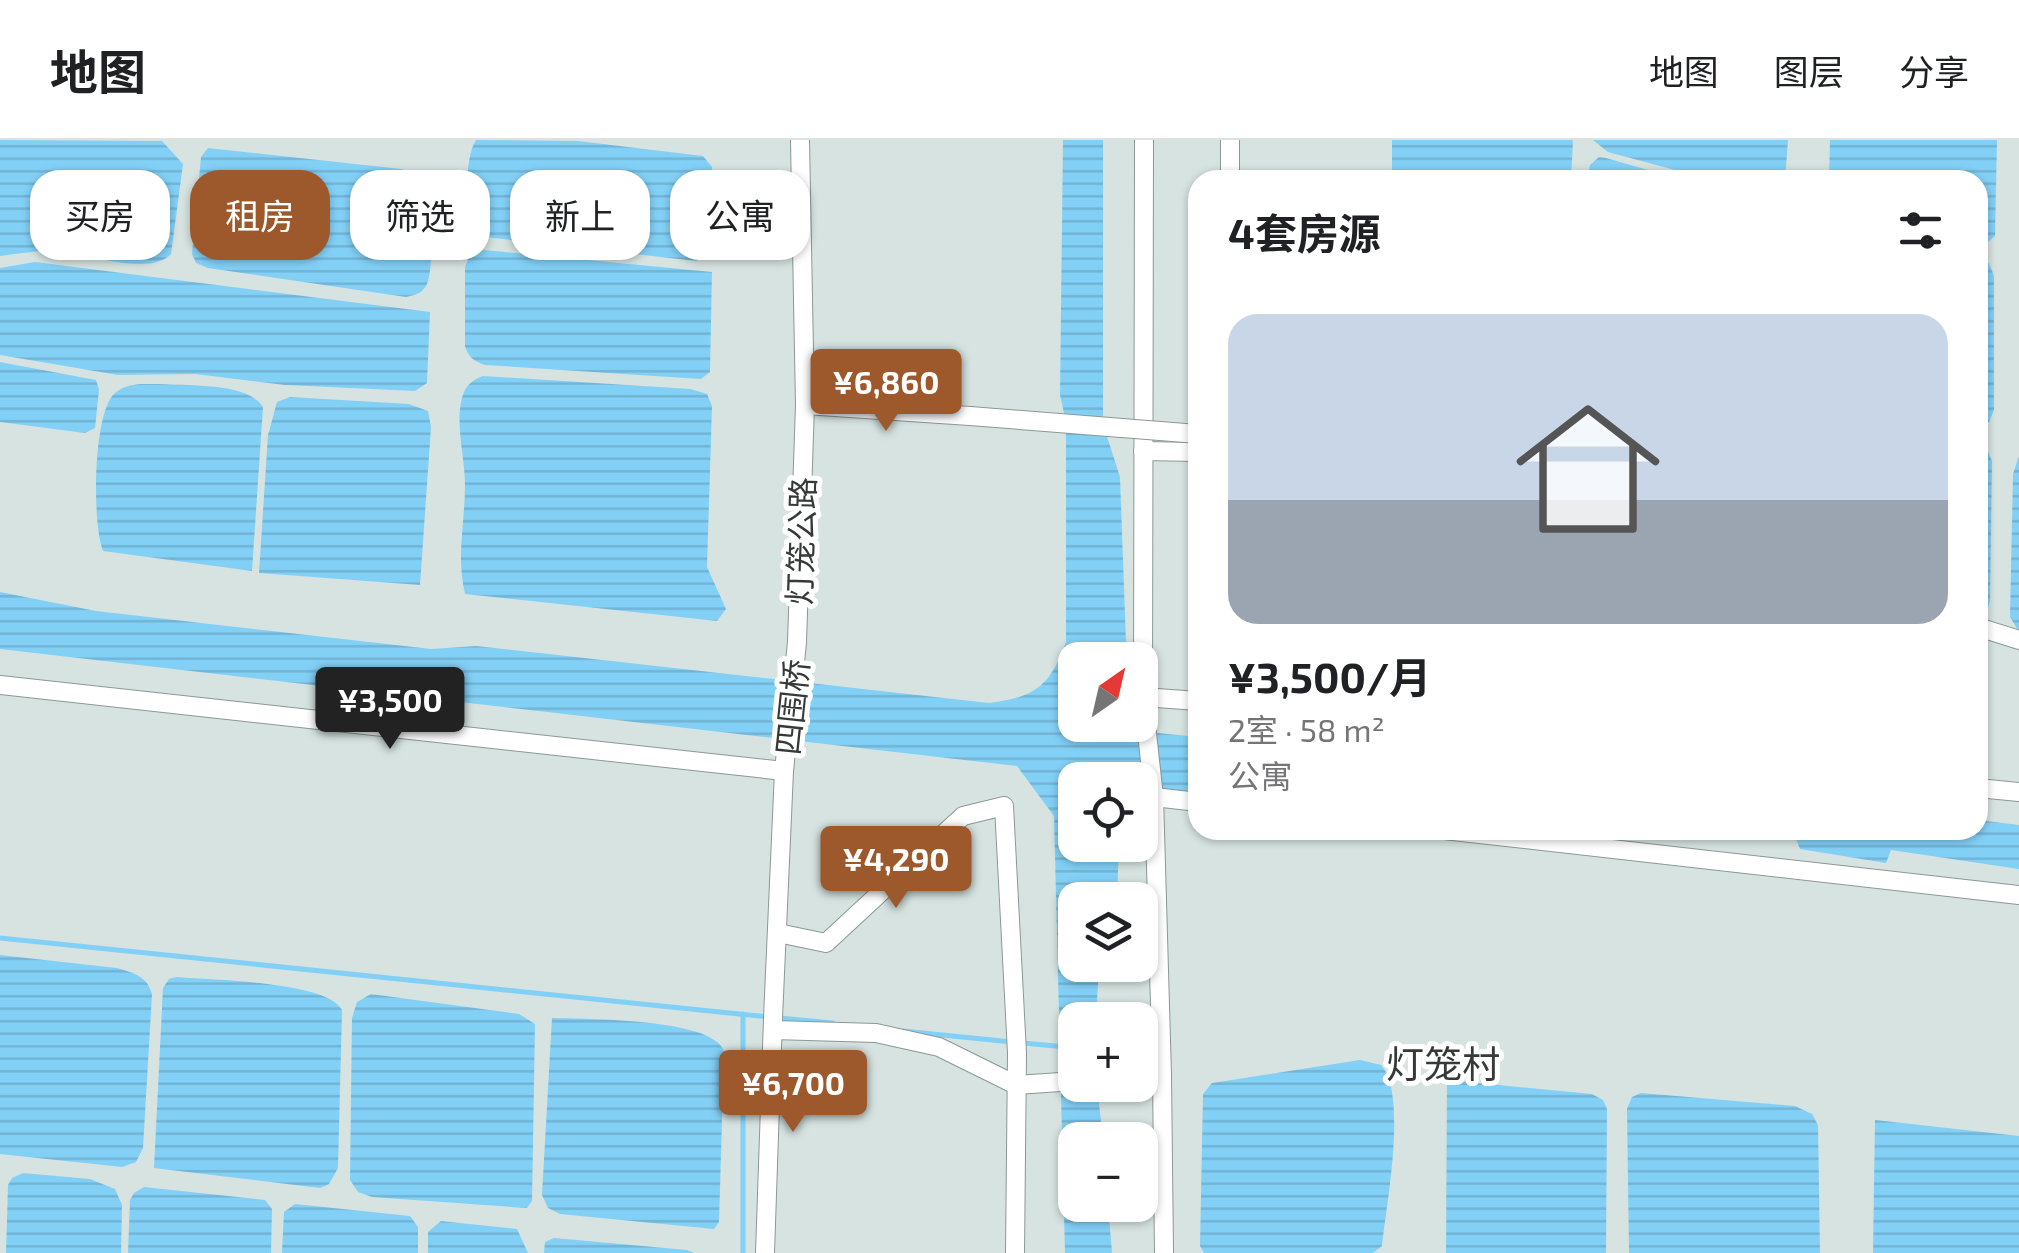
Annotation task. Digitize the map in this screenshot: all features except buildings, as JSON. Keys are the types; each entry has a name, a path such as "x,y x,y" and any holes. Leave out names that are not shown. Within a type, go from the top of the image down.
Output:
{"street":[{"name":"灯笼公路","path":"797,642 805,404 800,140"},
{"path":"1143,642 1144,140"},
{"path":"1230,140 1230,170"},
{"path":"805,404 1188,433"},
{"path":"1144,451 1188,452"},
{"path":"1988,630 2019,640"},
{"name":"四围桥","path":"784,772 797,642"},
{"path":"0,685 784,772 765,1253"},
{"path":"1158,698 1188,700"},
{"path":"1988,789 2019,792"},
{"path":"1158,797 1188,801"},
{"path":"778,933 826,943 964,816 1004,806 1017,1053 1015,1253"},
{"path":"1532,840 2019,895"},
{"path":"1156,862 1164,1253"},
{"path":"773,1024 876,1033 940,1047 1016,1085 1058,1082"},
{"path":"1158,1075 1162,1075"}],"water":[{"path":"0,140 162,141 183,164 170,255 170,170 30,170 30,253 0,256"},
{"path":"476,140 578,141 703,156 712,170 670,170 670,258 650,256 650,170 510,170 510,240 490,238 490,170 468,170"},
{"path":"1063,140 1103,140 1103,424 1120,477 1126,642 1066,642 1066,422 1060,395"},
{"path":"1392,140 1573,140 1572,170 1392,170"},
{"path":"1593,140 1788,140 1786,170 1675,170 1608,152"},
{"path":"1830,140 1997,140 1995,236 1988,242 1988,170 1829,170"},
{"path":"208,148 403,170 350,170 350,260 431,260 426,286 406,297 208,268 196,263 195,260 330,260 330,170 200,170 201,157"},
{"path":"1599,157 1648,170 1589,170"},
{"path":"490,251 510,253 510,260 588,260 712,272 710,372 701,379 478,362 465,346 468,260 490,260"},
{"path":"105,260 162,260 148,264"},
{"path":"35,262 430,312 427,383 415,391 285,385 195,374 118,375 0,355 0,268"},
{"path":"1988,262 1994,276 1994,410 1989,422"},
{"path":"0,362 96,380 99,390 95,428 85,433 0,422"},
{"path":"483,376 690,389 707,394 712,406 707,567 726,609 717,621 465,594 461,566 465,485 460,408 467,387"},
{"path":"159,384 231,389 255,399 263,407 252,571 103,551 97,518 96,471 106,407 123,388"},
{"path":"290,397 409,404 428,411 431,427 420,585 259,573 268,435 277,402"},
{"path":"1988,451 1992,461 1988,608"},
{"path":"2019,456 2019,632 2010,617 2013,474"},
{"path":"0,592 96,611 431,649 476,646 989,703 1030,693 1058,660 1058,742 1158,742 1158,733 1188,736 1188,792 1158,788 1158,762 1058,762 1058,862 1118,862 1118,882 1058,882 1058,975 1054,816 1017,766 0,649"},
{"path":"1988,821 2019,825 2019,869 1891,850 1886,863 1800,849 1796,840 1988,840"},
{"path":"0,955 117,968 147,983 152,994 143,1148 136,1162 122,1167 0,1154"},
{"path":"176,977 292,988 332,1000 342,1010 338,1168 329,1184 320,1188 154,1168 163,988"},
{"path":"1058,982 1098,982 1097,1002 1059,1002"},
{"path":"371,994 519,1014 535,1024 532,1201 527,1208 372,1197 358,1192 350,1180 352,1018 357,1002"},
{"path":"552,1018 673,1026 715,1040 724,1051 719,1222 714,1229 560,1214 548,1208 542,1195"},
{"path":"1360,1060 1381,1065 1393,1100 1393,1152 1382,1246 1373,1253 1204,1253 1200,1246 1203,1094 1212,1083"},
{"path":"1447,1080 1592,1094 1603,1100 1607,1109 1606,1253 1446,1253"},
{"path":"1641,1093 1795,1106 1812,1114 1818,1125 1820,1253 1629,1253 1627,1109 1632,1097"},
{"path":"1061,1102 1099,1102 1101,1122 1062,1122"},
{"path":"1875,1120 2019,1136 2019,1253 1873,1253"},
{"path":"23,1173 90,1179 115,1189 122,1205 121,1253 6,1253 8,1185"},
{"path":"144,1187 265,1200 272,1209 271,1253 128,1253 130,1200"},
{"path":"295,1204 410,1216 418,1227 418,1253 282,1253 284,1212"},
{"path":"441,1221 517,1229 528,1253 428,1253 428,1232"},
{"path":"1064,1222 1109,1222 1112,1253 1065,1253"},
{"path":"554,1238 694,1253 544,1253 545,1242"}],"waterway":[{"path":"0,938 768,1017"},
{"path":"743,1014 743,1253"},
{"path":"779,1018 833,1023"},
{"path":"903,1031 1012,1042"},
{"path":"1023,1043 1058,1046"}],"district":[{"name":"灯笼村","path":"1443,1063"}]}
